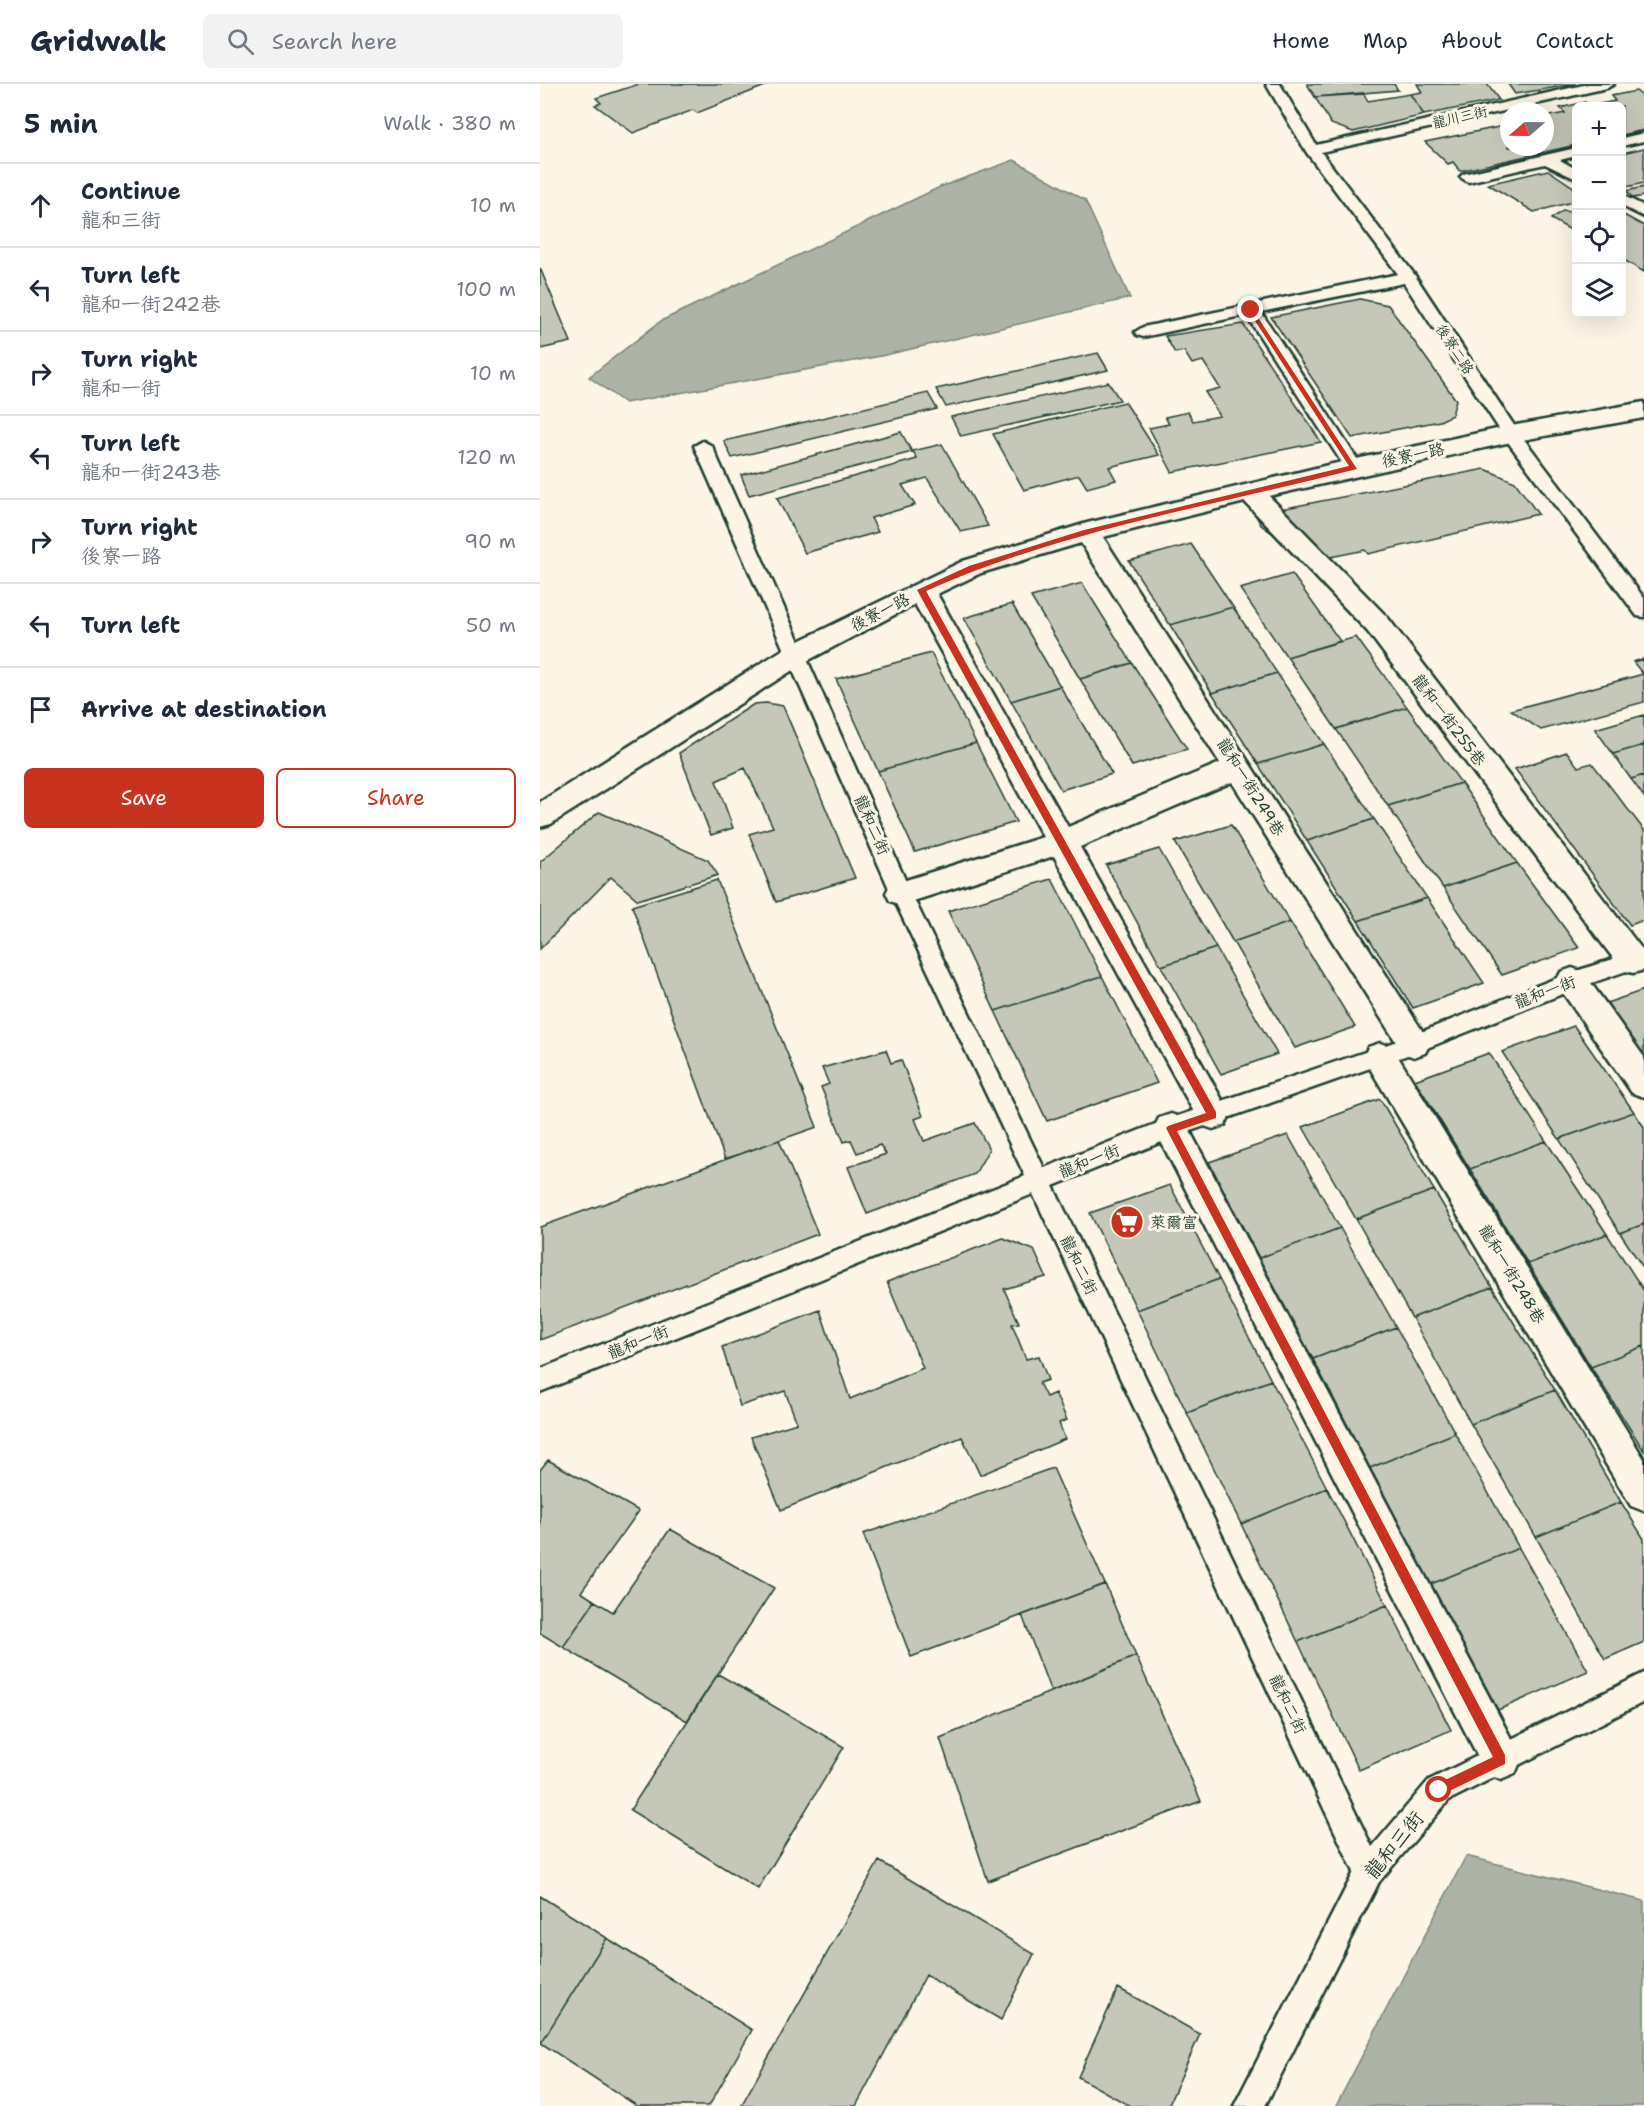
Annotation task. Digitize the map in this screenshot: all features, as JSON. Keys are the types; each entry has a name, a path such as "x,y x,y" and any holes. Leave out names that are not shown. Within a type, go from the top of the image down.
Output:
{"street":[{"name":"後寮一路","path":"540,816 797,654 921,590 972,567 1087,531 1250,492 1511,434 1644,410"},
{"name":"龍和一街255巷","path":"1250,492 1377,625 1638,959"},
{"name":"龍和一街249巷","path":"1087,531 1414,1044"},
{"path":"921,590 1213,1115"},
{"path":"901,893 1063,842 1239,767"},
{"path":"1572,981 1644,1083"},
{"name":"龍和一街248巷","path":"1380,1056 1644,1492"},
{"path":"1171,1128 1501,1760"}],"lane":[{"name":"後寮二路","path":"1274,84 1312,150 1408,277 1511,434 1643,608"},
{"name":"龍川三街","path":"1312,150 1607,84"},
{"path":"1626,141 1644,137"},
{"path":"1468,177 1572,153"},
{"path":"1547,159 1572,173"},
{"path":"1626,202 1644,212"},
{"path":"1143,332 1408,277"},
{"path":"1251,310 1354,468"},
{"name":"龍和二街","path":"703,446 901,893 1369,1872"},
{"name":"龍和一街","path":"540,1381 1171,1128 1414,1044 1572,981 1638,959"},
{"name":"龍和三街","path":"1249,2106 1369,1872 1439,1790 1644,1687"}],"shaded area":[{"path":"1014,160 1085,200 1130,298 881,356 625,403 589,377 661,321 940,187"},
{"path":"1466,1856 1644,1901 1644,2106 1336,2106"}],"building":[{"path":"639,84 770,84 697,113 693,110 633,133 595,105 601,103 596,98"},
{"path":"1307,84 1394,84 1398,90 1315,97"},
{"path":"1417,84 1487,84 1499,100 1424,115 1410,94 1422,92"},
{"path":"1508,84 1576,84 1515,94"},
{"path":"1636,91 1644,97 1644,130 1626,134 1626,102 1610,102 1615,101 1611,96"},
{"path":"1364,94 1368,101 1410,94 1424,115 1353,132 1331,124 1315,97"},
{"path":"1572,105 1572,146 1554,150 1554,115 1565,113 1560,108"},
{"path":"1500,127 1500,156 1527,156 1460,171 1453,162 1448,164 1425,142"},
{"path":"1644,148 1644,183 1626,187 1626,152"},
{"path":"1548,170 1572,186 1572,202 1534,212 1488,184"},
{"path":"1644,187 1644,196 1633,198 1626,191"},
{"path":"1564,210 1568,212 1572,210 1572,231 1551,219"},
{"path":"1626,216 1644,226 1644,272 1626,261"},
{"path":"540,268 571,342 540,349"},
{"path":"1360,299 1388,305 1456,400 1452,415 1440,421 1352,438 1271,317"},
{"path":"1243,324 1321,442 1172,472 1149,428 1169,424 1165,417 1188,412 1193,421 1220,416 1205,392 1220,388 1203,361 1192,364 1184,351 1175,353 1165,336"},
{"path":"1098,353 1108,370 946,407 936,389"},
{"path":"1108,382 1120,400 961,436 951,417"},
{"path":"928,393 937,409 732,458 724,441"},
{"path":"1125,402 1159,455 1109,467 1116,480 1087,488 1079,475 1024,490 993,434"},
{"path":"901,432 912,452 749,495 741,475"},
{"path":"942,444 988,526 961,532 927,478 902,485 915,505 871,518 878,532 805,553 777,498 917,459 913,451"},
{"path":"1485,469 1515,482 1538,514 1368,554 1365,550 1311,561 1261,525 1255,514"},
{"path":"1191,544 1233,607 1170,625 1129,561"},
{"path":"1292,574 1340,641 1287,657 1240,589"},
{"path":"1082,583 1132,663 1080,679 1031,597"},
{"path":"1012,604 1060,686 1011,701 964,618"},
{"path":"1233,607 1277,673 1212,693 1170,625"},
{"path":"1356,637 1407,707 1336,729 1287,657"},
{"path":"931,653 976,743 878,771 836,679"},
{"path":"1643,659 1644,702 1541,730 1511,710 1643,674 1633,662"},
{"path":"1132,663 1187,749 1132,766 1080,679"},
{"path":"1277,673 1324,744 1258,764 1212,693"},
{"path":"1060,686 1112,774 1061,790 1011,701"},
{"path":"766,703 783,706 855,878 776,902 749,834 773,827 745,768 716,781 733,828 711,835 679,753 754,704"},
{"path":"1407,707 1461,783 1388,806 1336,729"},
{"path":"1644,715 1644,745 1613,754 1595,729"},
{"path":"976,743 1016,822 915,852 878,771"},
{"path":"1324,744 1374,819 1307,841 1258,764"},
{"path":"1644,745 1644,775 1631,779 1613,754"},
{"path":"1567,752 1578,767 1592,763 1644,830 1644,920 1630,925 1515,769"},
{"path":"1644,775 1644,797 1631,779"},
{"path":"1461,783 1517,863 1443,888 1388,806"},
{"path":"599,812 708,860 718,875 638,900 611,877 540,949 540,862"},
{"path":"1374,819 1427,898 1358,921 1307,841"},
{"path":"1231,825 1290,922 1233,942 1175,842"},
{"path":"1159,849 1216,948 1161,966 1106,865"},
{"path":"1517,863 1579,948 1502,975 1443,888"},
{"path":"1052,879 1102,976 995,1011 948,911"},
{"path":"717,880 817,1127 725,1159 632,906"},
{"path":"1427,898 1484,983 1413,1008 1358,921"},
{"path":"1290,922 1355,1027 1295,1048 1233,942"},
{"path":"1216,948 1277,1054 1221,1074 1161,966"},
{"path":"1102,976 1157,1083 1047,1121 995,1011"},
{"path":"1644,990 1644,1062 1604,1004"},
{"path":"1574,1026 1634,1112 1559,1139 1502,1052"},
{"path":"886,1050 891,1063 901,1060 923,1116 915,1119 924,1141 975,1123 989,1149 975,1174 867,1214 848,1167 886,1154 880,1145 857,1153 851,1140 844,1142 821,1087 829,1084 822,1068"},
{"path":"1489,1053 1546,1141 1470,1169 1415,1080"},
{"path":"1380,1099 1434,1190 1356,1219 1303,1127"},
{"path":"1634,1112 1644,1127 1644,1224 1620,1233 1559,1139"},
{"path":"1288,1135 1340,1228 1259,1258 1209,1162"},
{"path":"779,1140 818,1234 540,1340 540,1227"},
{"path":"1546,1141 1607,1234 1528,1264 1470,1169"},
{"path":"1170,1185 1219,1279 1137,1310 1090,1213"},
{"path":"1434,1190 1492,1287 1412,1318 1356,1219"},
{"path":"1644,1224 1644,1269 1620,1233"},
{"path":"1340,1228 1396,1327 1313,1359 1259,1258"},
{"path":"1607,1234 1644,1291 1644,1346 1591,1367 1528,1264"},
{"path":"1003,1238 1034,1250 1046,1277 1004,1289 1019,1323 1012,1324 1026,1359 1039,1356 1048,1380 1039,1383 1046,1397 1055,1393 1067,1420 1059,1423 1065,1439 980,1475 962,1437 781,1510 751,1437 797,1423 785,1391 740,1406 722,1347 820,1310 850,1399 923,1368 887,1282"},
{"path":"1219,1279 1271,1380 1187,1413 1137,1310"},
{"path":"1492,1287 1555,1390 1471,1424 1412,1318"},
{"path":"1396,1327 1455,1433 1370,1468 1313,1359"},
{"path":"1644,1346 1644,1451 1591,1367"},
{"path":"1271,1380 1327,1488 1241,1524 1187,1413"},
{"path":"1555,1390 1621,1502 1536,1537 1471,1424"},
{"path":"1455,1433 1519,1548 1431,1584 1370,1468"},
{"path":"548,1460 639,1511 581,1592 595,1601 563,1647 540,1633 540,1470"},
{"path":"1053,1468 1105,1584 911,1657 863,1534"},
{"path":"1327,1488 1387,1605 1298,1642 1241,1524"},
{"path":"1621,1502 1644,1539 1644,1642 1605,1659 1536,1537"},
{"path":"670,1529 774,1588 687,1721 563,1647 595,1601 613,1612"},
{"path":"1519,1548 1588,1671 1498,1710 1431,1584"},
{"path":"1105,1584 1136,1656 1051,1692 1022,1615"},
{"path":"1387,1605 1451,1730 1359,1770 1298,1642"},
{"path":"1136,1656 1201,1801 988,1881 940,1738"},
{"path":"718,1674 844,1747 758,1889 630,1810"},
{"path":"879,1861 1034,1954 1001,2020 926,1975 856,2106 741,2106"},
{"path":"540,1896 607,1938 541,2043 540,2042"},
{"path":"607,1938 752,2030 709,2106 637,2106 541,2043"},
{"path":"1118,1988 1200,2034 1168,2106 1130,2106 1078,2077"}],"place":[{"name":"萊爾富","path":"1127,1222"}],"route":[{"path":"1251,310 1354,468 1087,531 972,567 921,590 1213,1115 1171,1128 1501,1760 1439,1790"}]}
